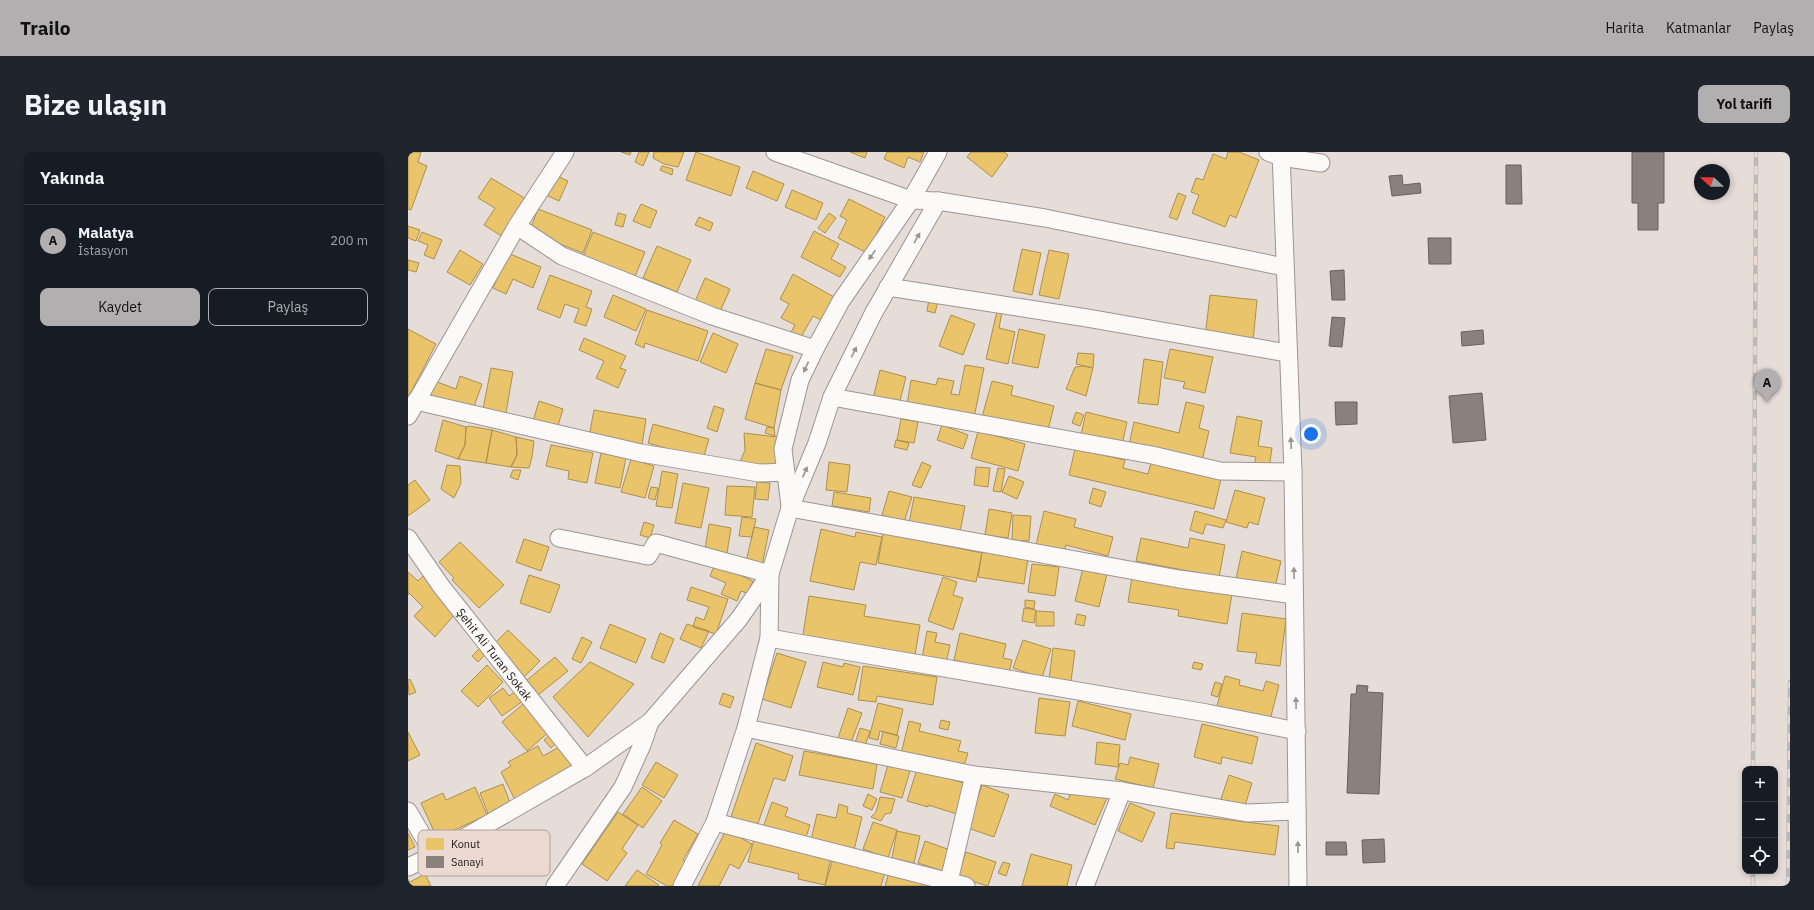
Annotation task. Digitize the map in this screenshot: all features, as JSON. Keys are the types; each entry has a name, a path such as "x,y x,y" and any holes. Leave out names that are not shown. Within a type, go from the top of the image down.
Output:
{"street":[{"path":"408,416 517,226 565,152"},
{"path":"775,152 795,155 911,200 938,201 1045,218 1284,267"},
{"path":"790,508 783,449 800,380 841,301 911,200 938,152"},
{"path":"1298,886 1293,472 1284,267 1277,154 1321,163"},
{"path":"682,886 715,822 746,728 769,638 770,574 790,508 817,443 832,397 873,314 938,201"},
{"path":"517,226 562,256 712,316 815,349"},
{"path":"888,287 1087,318 1287,353"},
{"path":"832,397 1152,455 1220,471 1293,472"},
{"path":"416,401 641,453 759,473 786,472"},
{"path":"790,508 1179,579 1294,595"},
{"name":"Şehit Ali Turan Sokak","path":"408,538 442,586 585,768"},
{"path":"559,538 648,556 656,544 770,574"},
{"path":"477,830 585,768 650,722 739,620 770,574"},
{"path":"769,638 1199,712 1297,732"},
{"path":"555,886 623,787 642,745 650,722"},
{"path":"746,728 974,775 1122,791 1247,813 1297,811"},
{"path":"949,881 974,775"},
{"path":"1085,886 1122,791"},
{"path":"408,811 419,830"},
{"path":"715,822 966,886"},
{"path":"408,867 418,862"}],"building: Konut":[{"path":"408,152 421,152 418,162 427,166 411,210 408,209"},
{"path":"621,152 631,152 630,155"},
{"path":"639,152 649,152 643,166 635,162"},
{"path":"654,152 684,152 678,167 664,164 653,158"},
{"path":"696,152 740,167 731,196 686,180"},
{"path":"850,152 867,152 865,158"},
{"path":"887,152 924,152 920,162 908,157 904,168 884,159"},
{"path":"971,152 1004,152 1008,155 992,177 967,157"},
{"path":"1228,152 1239,152 1259,160 1236,218 1230,215 1225,227 1192,213 1199,195 1191,192 1196,178 1203,180 1213,154 1226,159"},
{"path":"662,166 673,169 672,175 660,170"},
{"path":"753,171 784,184 777,201 746,188"},
{"path":"555,175 568,181 559,201 546,195"},
{"path":"491,178 526,199 503,237 484,225 495,208 478,198"},
{"path":"792,190 823,203 816,220 785,207"},
{"path":"1178,193 1186,196 1177,220 1169,217"},
{"path":"849,199 885,217 867,253 838,238 847,220 840,216"},
{"path":"641,204 657,211 650,228 633,221"},
{"path":"538,209 592,230 583,253 529,232"},
{"path":"618,213 626,215 623,227 615,225"},
{"path":"829,213 836,218 825,233 818,228"},
{"path":"699,217 713,223 710,231 695,225"},
{"path":"408,226 420,230 416,241 408,238"},
{"path":"814,231 839,244 831,259 846,267 840,277 801,257"},
{"path":"422,232 442,240 434,259 424,255 428,245 418,241"},
{"path":"593,232 645,252 634,279 582,259"},
{"path":"657,246 691,260 677,292 643,278"},
{"path":"1022,249 1041,253 1032,295 1013,291"},
{"path":"460,250 483,264 470,285 447,272"},
{"path":"1049,250 1069,254 1059,299 1039,295"},
{"path":"508,253 541,267 533,288 513,279 506,294 493,288"},
{"path":"408,260 419,263 416,272 408,270"},
{"path":"793,274 834,297 821,320 813,316 801,337 791,332 795,325 781,318 789,304 780,299"},
{"path":"550,275 592,291 586,307 592,309 586,326 574,322 579,309 565,304 560,318 537,309"},
{"path":"705,278 730,289 719,314 694,304"},
{"path":"613,295 646,309 636,331 604,317"},
{"path":"1210,295 1257,300 1253,342 1205,337"},
{"path":"929,299 938,301 935,313 927,311"},
{"path":"647,310 708,331 698,361 645,343 644,348 635,344"},
{"path":"997,311 1002,312 999,328 1015,332 1008,364 986,359"},
{"path":"951,315 975,324 963,355 939,346"},
{"path":"408,329 436,344 408,398"},
{"path":"1019,329 1045,335 1038,368 1012,363"},
{"path":"713,333 738,344 726,373 700,362"},
{"path":"584,338 626,356 620,368 626,370 618,388 596,378 604,361 579,350"},
{"path":"766,349 793,356 781,390 755,383"},
{"path":"1170,349 1213,357 1205,393 1183,388 1185,382 1164,378"},
{"path":"1078,353 1094,354 1093,368 1076,364"},
{"path":"1144,359 1163,362 1158,405 1138,403"},
{"path":"965,365 984,368 974,418 907,405 911,380 936,385 938,378 954,381 951,394 959,395"},
{"path":"1083,366 1093,368 1086,396 1066,389 1075,367"},
{"path":"491,368 513,372 506,413 483,409"},
{"path":"880,370 906,377 899,405 873,399"},
{"path":"460,376 482,384 471,415 426,398 432,380 456,389"},
{"path":"992,381 1013,386 1011,395 1054,406 1047,434 982,417"},
{"path":"755,383 781,390 774,428 745,419"},
{"path":"539,401 563,409 557,429 533,421"},
{"path":"1186,402 1204,406 1199,428 1209,431 1202,461 1129,445 1134,422 1179,433"},
{"path":"714,406 724,409 717,432 707,428"},
{"path":"594,410 646,419 642,445 589,437"},
{"path":"1076,412 1084,415 1080,426 1072,423"},
{"path":"1086,412 1127,422 1122,445 1081,435"},
{"path":"1237,416 1262,421 1258,446 1272,448 1269,468 1254,465 1256,457 1230,453"},
{"path":"901,419 918,422 914,443 897,440"},
{"path":"443,420 466,427 465,445 458,459 435,451"},
{"path":"653,424 709,439 703,459 648,443"},
{"path":"942,425 968,435 963,449 937,440"},
{"path":"469,426 492,430 486,463 458,459 465,445 466,427"},
{"path":"767,427 774,428 775,436 765,433"},
{"path":"492,430 516,437 517,455 511,467 486,463"},
{"path":"978,431 1025,444 1018,471 971,458"},
{"path":"744,433 777,437 775,468 740,462 745,450"},
{"path":"516,437 534,441 529,468 511,467 517,455"},
{"path":"896,440 909,443 907,450 894,447"},
{"path":"551,445 593,453 587,483 568,479 569,471 546,466"},
{"path":"1075,449 1125,460 1123,468 1148,474 1151,463 1221,479 1214,509 1069,475"},
{"path":"601,453 626,458 620,488 595,483"},
{"path":"631,459 654,466 645,498 621,492"},
{"path":"829,462 850,465 847,492 826,490"},
{"path":"922,462 931,466 921,488 912,485"},
{"path":"447,465 460,466 461,483 454,498 441,489"},
{"path":"976,467 990,468 988,487 974,485"},
{"path":"998,468 1005,469 1001,492 993,491"},
{"path":"513,470 521,470 518,480 510,477"},
{"path":"662,471 678,474 672,508 656,506"},
{"path":"1009,476 1024,482 1017,499 1002,492"},
{"path":"415,480 430,500 408,516 408,485"},
{"path":"757,482 770,483 768,500 755,499"},
{"path":"683,483 709,488 701,528 675,523"},
{"path":"727,486 755,487 752,517 725,515"},
{"path":"651,487 658,488 655,500 648,498"},
{"path":"1093,488 1106,492 1101,507 1089,503"},
{"path":"1235,490 1265,498 1258,525 1249,522 1247,528 1226,522"},
{"path":"889,491 912,497 904,522 882,515"},
{"path":"834,492 871,498 869,512 832,506"},
{"path":"914,497 965,506 960,532 909,523"},
{"path":"989,509 1012,513 1008,538 985,535"},
{"path":"1044,511 1076,519 1074,527 1113,537 1108,556 1066,545 1064,552 1036,545"},
{"path":"1195,511 1226,520 1223,528 1206,524 1203,534 1190,530"},
{"path":"1013,515 1031,516 1029,541 1012,540"},
{"path":"742,517 756,519 752,537 739,536"},
{"path":"644,522 654,525 650,538 640,535"},
{"path":"709,524 731,528 727,553 705,549"},
{"path":"754,527 769,530 762,566 746,562"},
{"path":"821,529 855,537 856,532 882,537 876,565 860,562 854,590 810,581"},
{"path":"883,533 982,553 976,582 878,563"},
{"path":"1141,538 1188,548 1190,538 1225,545 1219,577 1136,561"},
{"path":"524,539 549,547 541,571 516,562"},
{"path":"460,542 504,585 479,608 452,580 454,578 439,562"},
{"path":"1242,551 1281,561 1275,587 1236,579"},
{"path":"982,552 1028,559 1024,584 978,577"},
{"path":"715,564 753,581 747,593 741,591 737,601 721,594 726,583 710,576"},
{"path":"1032,564 1059,567 1055,596 1028,592"},
{"path":"1083,568 1107,574 1099,607 1075,601"},
{"path":"408,572 418,581 423,576 455,614 435,637 414,616 423,607 409,593 408,595"},
{"path":"529,575 560,585 550,613 520,603"},
{"path":"943,577 957,582 953,595 963,598 953,630 928,621"},
{"path":"1132,577 1232,594 1227,624 1178,616 1179,610 1128,602"},
{"path":"691,587 728,599 716,634 693,627 696,617 704,620 709,607 687,600"},
{"path":"809,596 866,605 864,616 920,625 914,661 802,641"},
{"path":"1025,600 1035,601 1034,609 1025,607"},
{"path":"1024,608 1036,610 1034,623 1022,621"},
{"path":"1036,611 1054,612 1054,626 1036,626"},
{"path":"1242,613 1286,619 1280,666 1255,663 1257,653 1237,651"},
{"path":"1077,614 1086,616 1084,626 1075,624"},
{"path":"610,624 646,639 636,663 600,648"},
{"path":"687,624 709,631 701,648 680,639"},
{"path":"508,630 540,661 524,677 493,645"},
{"path":"927,631 937,633 935,642 950,645 946,663 922,658"},
{"path":"660,633 674,639 664,663 651,658"},
{"path":"960,633 1006,644 1003,658 1012,660 1009,673 954,660"},
{"path":"582,637 592,642 581,663 572,659"},
{"path":"1023,640 1051,649 1042,678 1013,668"},
{"path":"481,647 487,653 478,662 472,656"},
{"path":"1053,648 1075,651 1071,681 1049,679"},
{"path":"777,653 806,662 791,708 762,699"},
{"path":"555,657 568,671 538,695 527,680"},
{"path":"590,662 634,684 588,737 553,697"},
{"path":"823,662 843,667 844,663 860,667 853,695 817,687"},
{"path":"1194,662 1203,664 1201,670 1192,668"},
{"path":"487,665 503,682 478,707 461,691"},
{"path":"863,666 937,677 933,705 877,696 876,702 858,700"},
{"path":"1225,676 1240,680 1239,685 1263,691 1266,681 1279,685 1270,720 1217,706"},
{"path":"410,679 416,692 409,695 408,680"},
{"path":"1215,682 1222,684 1218,697 1211,695"},
{"path":"503,688 509,696 516,691 523,701 502,716 489,698"},
{"path":"723,693 734,697 730,708 719,704"},
{"path":"1039,698 1070,702 1065,736 1035,733"},
{"path":"1078,701 1131,714 1125,740 1072,726"},
{"path":"524,703 549,732 527,751 502,722"},
{"path":"878,703 903,709 897,735 880,731 878,740 869,738"},
{"path":"848,708 862,713 851,743 838,738"},
{"path":"941,720 950,722 948,730 939,728"},
{"path":"909,721 921,724 919,731 961,741 958,751 968,753 963,769 901,754"},
{"path":"1202,724 1258,737 1252,764 1222,757 1221,764 1194,757"},
{"path":"860,728 870,731 865,746 855,743"},
{"path":"408,732 420,755 408,761"},
{"path":"883,732 899,736 896,748 880,744"},
{"path":"551,734 558,741 551,748 544,740"},
{"path":"1097,742 1120,745 1118,767 1095,764"},
{"path":"756,743 793,756 785,781 774,778 757,826 731,817"},
{"path":"563,745 574,769 515,800 501,772 511,766 508,762 538,746 543,756"},
{"path":"804,751 877,764 873,789 799,775"},
{"path":"1130,757 1159,764 1153,788 1115,779 1120,763 1128,765"},
{"path":"656,762 678,775 664,798 642,785"},
{"path":"888,765 910,771 902,798 880,792"},
{"path":"917,769 967,784 957,814 928,805 928,807 907,801"},
{"path":"1229,775 1252,783 1244,809 1220,802"},
{"path":"503,784 512,808 489,816 480,793"},
{"path":"982,785 1009,795 994,837 968,828"},
{"path":"475,787 487,815 454,830 433,830 421,803 443,793 446,800"},
{"path":"642,787 662,801 643,828 623,814"},
{"path":"1083,788 1107,798 1095,825 1050,806 1055,794 1068,800 1072,790"},
{"path":"868,794 877,799 872,810 863,806"},
{"path":"880,797 895,799 891,813 885,814 881,821 871,817 876,812"},
{"path":"772,802 788,808 785,816 810,825 805,840 764,825"},
{"path":"1130,803 1155,813 1142,842 1118,831"},
{"path":"839,804 848,807 847,813 862,817 854,850 811,840 817,814 836,818"},
{"path":"618,812 638,825 622,849 627,853 607,881 582,864"},
{"path":"1171,813 1279,826 1275,855 1175,842 1174,849 1166,848"},
{"path":"674,820 698,834 683,860 687,862 673,886 667,886 646,874 662,845 660,843"},
{"path":"873,822 897,830 888,858 863,849"},
{"path":"726,830 752,844 739,869 730,864 719,886 698,886"},
{"path":"897,831 920,836 914,863 892,858"},
{"path":"408,833 415,847 408,850"},
{"path":"754,839 831,857 825,885 798,879 799,874 748,862"},
{"path":"925,841 950,850 943,871 918,863"},
{"path":"966,852 996,862 988,886 957,877"},
{"path":"1031,854 1072,865 1067,886 1022,886"},
{"path":"833,858 885,872 881,886 825,886"},
{"path":"1003,862 1010,864 1006,876 998,873"},
{"path":"637,870 659,885 625,886"},
{"path":"889,872 935,886 885,886"},
{"path":"421,876 426,876 431,886 408,886 408,883"}],"building: Sanayi":[{"path":"1632,152 1664,152 1664,203 1658,203 1658,230 1638,230 1638,203 1632,203"},
{"path":"1506,165 1521,165 1522,204 1506,204"},
{"path":"1402,175 1403,185 1420,183 1421,193 1392,196 1389,176"},
{"path":"1428,238 1451,238 1451,264 1429,264"},
{"path":"1344,270 1345,300 1332,300 1330,271"},
{"path":"1332,317 1345,318 1342,347 1329,346"},
{"path":"1483,330 1484,344 1462,346 1461,332"},
{"path":"1482,393 1486,440 1453,443 1449,396"},
{"path":"1335,402 1357,402 1357,424 1336,425"},
{"path":"1357,685 1368,686 1367,692 1383,693 1379,794 1347,793 1351,694 1356,694"},
{"path":"1384,839 1385,862 1363,863 1362,840"},
{"path":"1326,842 1346,842 1347,855 1326,855"}],"railway":[{"path":"1753,766 1756,152"},
{"path":"1788,886 1790,682"},
{"path":"1753,874 1753,886"}],"place":[{"name":"Malatya","path":"1767,402"}]}
